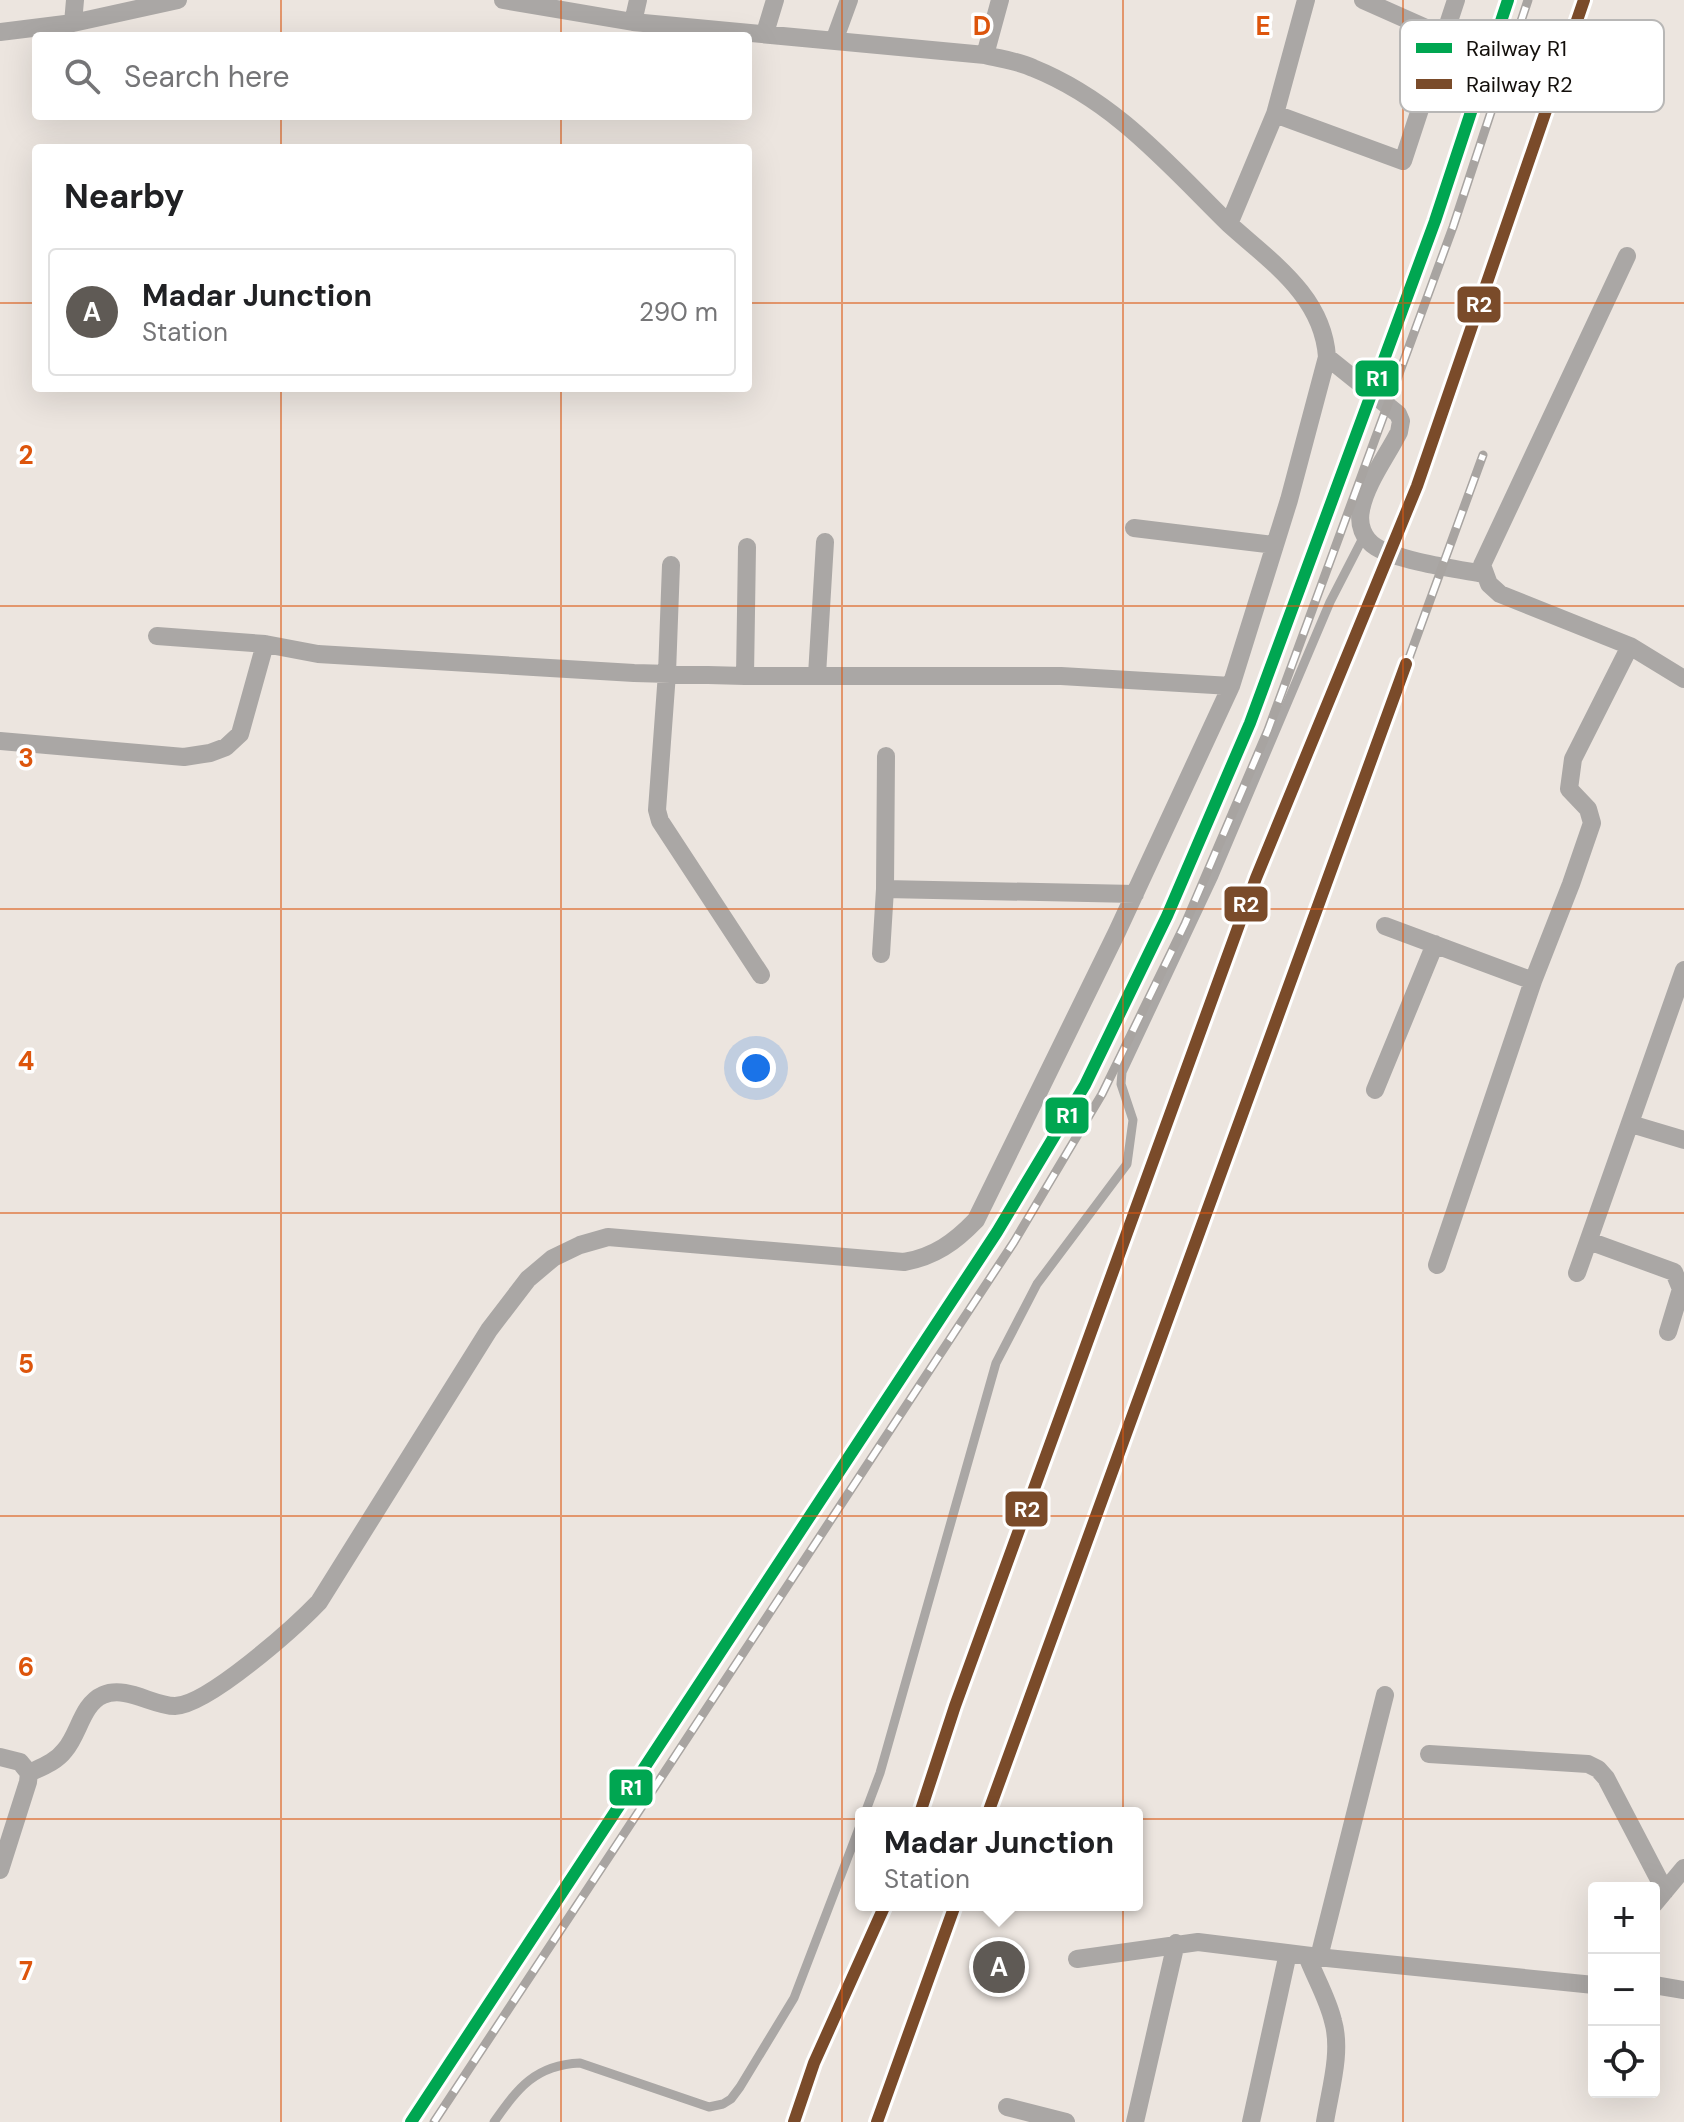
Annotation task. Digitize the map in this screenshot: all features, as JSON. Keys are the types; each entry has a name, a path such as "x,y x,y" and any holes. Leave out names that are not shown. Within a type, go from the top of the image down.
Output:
{"street":[{"path":"73,23 75,0"},
{"path":"0,32 73,23 178,0"},
{"path":"29,1773 61,1755 87,1709 103,1695 124,1694 171,1706 197,1701 297,1626 319,1602 489,1330 528,1279 553,1258 580,1245 608,1237 904,1262 931,1255 961,1235 976,1220 1135,894 1231,686 1289,500 1327,357 1320,320 1300,288 1229,224 1119,116 1081,91 1031,66 985,55 633,22 531,2 503,0"},
{"path":"633,22 638,0"},
{"path":"765,33 775,0"},
{"path":"834,41 849,0"},
{"path":"985,55 1000,0"},
{"path":"1229,224 1275,114 1306,0"},
{"path":"1363,0 1408,20"},
{"path":"1449,20 1456,0"},
{"path":"1275,114 1403,161 1419,112"},
{"path":"1627,256 1482,565 1489,584 1500,594 1630,646 1684,679"},
{"path":"1327,357 1388,405 1401,421 1399,432 1361,507 1360,521 1365,534 1376,547 1391,553 1442,567 1484,574"},
{"path":"1134,528 1274,545"},
{"path":"817,675 825,542"},
{"path":"745,676 747,547"},
{"path":"671,565 657,810 660,821 761,975"},
{"path":"157,636 265,644 318,654 667,673 745,676 1061,676 1231,686"},
{"path":"0,741 184,757 210,753 226,747 240,734 265,644"},
{"path":"1437,1265 1533,981 1592,823 1588,809 1569,789 1573,759 1630,646"},
{"path":"881,954 886,756"},
{"path":"885,889 1135,894"},
{"path":"1385,926 1533,981"},
{"path":"1375,1090 1435,944"},
{"path":"1577,1273 1631,1124 1678,1009 1684,970"},
{"path":"1631,1124 1684,1140"},
{"path":"1589,1241 1674,1272 1681,1289 1668,1332"},
{"path":"1251,2122 1385,1695"},
{"path":"1429,1754 1588,1764 1598,1769 1606,1778 1653,1882"},
{"path":"0,1757 20,1762 29,1773 0,1870"},
{"path":"1660,1897 1684,1868"},
{"path":"1077,1959 1198,1942 1588,1981"},
{"path":"1135,2122 1176,1943"},
{"path":"1305,1955 1333,2020 1335,2033 1336,2047 1325,2122"},
{"path":"1660,1986 1684,1990"},
{"path":"1007,2107 1066,2122"}],"lane":[{"path":"867,1807 880,1773 996,1363 1037,1284 1127,1164 1133,1120 1121,1084 1122,1072 1214,876 1330,602 1365,534"},
{"path":"494,2122 516,2090 532,2077 565,2064 580,2063 709,2107 731,2099 794,1998 855,1839"}],"railway":[{"path":"1501,20 1508,0"},
{"path":"1521,20 1528,0"},
{"path":"1577,20 1584,0"},
{"path":"411,2122 997,1232 1085,1085 1167,916 1250,723 1435,221 1471,112"},
{"path":"434,2122 1014,1242 1102,1094 1185,924 1268,730 1453,227 1491,112"},
{"path":"922,1807 955,1706 1256,878 1417,486 1546,112"},
{"path":"990,1807 1483,455"},
{"path":"794,2122 814,2063 882,1911"},
{"path":"877,2122 953,1911"}],"rail line":[{"name":"R1","path":"1501,20 1508,0"},
{"name":"R2","path":"1577,20 1584,0"},
{"name":"R1","path":"411,2122 997,1232 1085,1085 1167,916 1250,723 1435,221 1471,112"},
{"name":"R2","path":"922,1807 955,1706 1256,878 1417,486 1546,112"},
{"name":"R2","path":"990,1807 1406,664"},
{"name":"R2","path":"794,2122 814,2063 882,1911"},
{"name":"R2","path":"877,2122 953,1911"}],"place":[{"name":"Madar Junction","path":"999,1967"}]}
